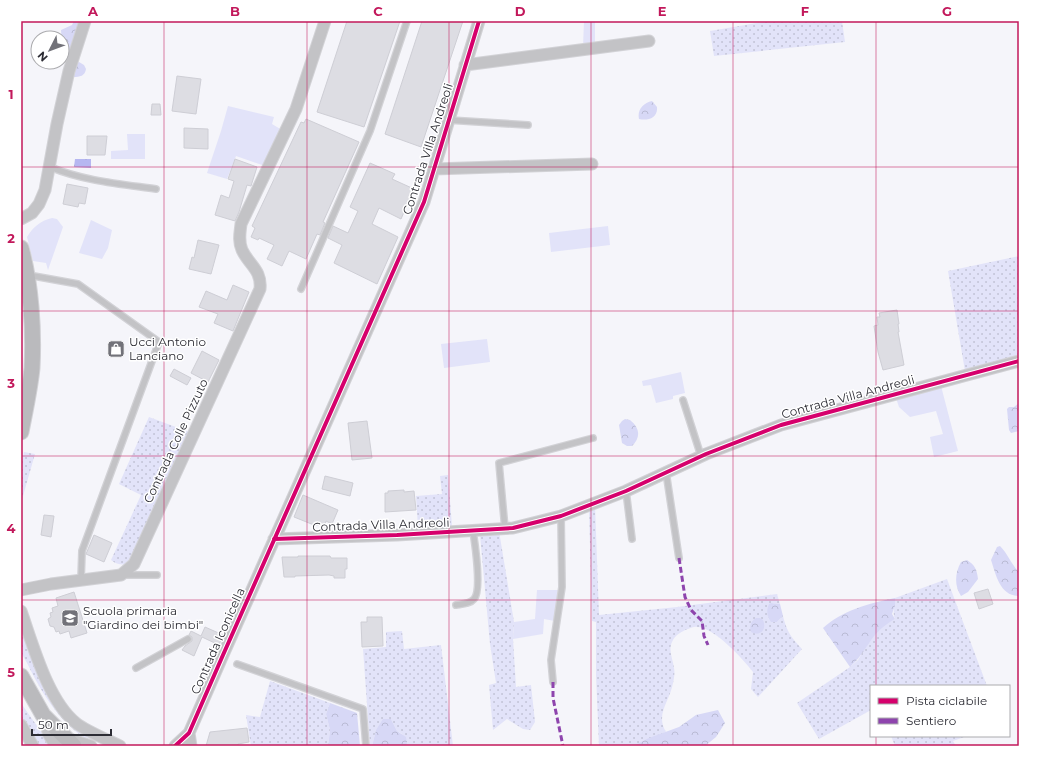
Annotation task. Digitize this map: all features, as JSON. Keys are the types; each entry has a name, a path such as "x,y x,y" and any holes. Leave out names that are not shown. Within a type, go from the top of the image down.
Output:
{"main road":[{"path":"21,248 27,275 31,313 32,368 21,432"},
{"path":"21,676 43,715 65,743"}],"street":[{"path":"21,219 32,213 39,204 45,190 57,124 69,71 85,21"},
{"name":"Contrada Colle Pizzuto","path":"121,576 134,564 260,289 261,282 257,269 245,255 239,239 241,224 296,109 325,21"},
{"name":"Contrada Villa Andreoli","path":"479,21 424,202 274,539 397,535 513,528 561,516 626,491 701,456 781,425 1019,362"},
{"path":"465,65 649,41"},
{"path":"434,169 592,164"},
{"name":"Contrada Iconicella","path":"175,746 189,733 274,539"},
{"path":"21,590 51,584 121,576"},
{"path":"21,612 44,673 57,700 66,713 77,724 120,746"},
{"path":"21,725 24,736 33,746"},
{"path":"189,733 191,746"},
{"path":"65,743 90,746"}],"lane":[{"path":"301,289 370,131 407,21"},
{"path":"448,120 528,125"},
{"path":"50,167 67,174 90,180 156,189"},
{"path":"27,275 78,284 159,342 82,551 80,580"},
{"path":"683,400 701,456"},
{"path":"505,528 499,463 593,438"},
{"path":"666,472 679,558"},
{"path":"626,491 632,539"},
{"path":"554,682 551,660 562,587 561,516"},
{"path":"456,605 474,600 477,595 478,584 473,531"},
{"path":"121,576 157,575"},
{"path":"136,668 188,639"},
{"path":"237,664 363,709 366,746"}],"shaded area":[{"path":"584,21 595,21 595,47 583,47"},
{"path":"768,21 842,21 845,42 714,56 710,31"},
{"path":"228,106 274,117 272,124 282,130 265,166 236,156 227,179 207,173"},
{"path":"127,134 145,134 145,159 111,159 111,151 128,150"},
{"path":"52,218 57,219 63,227 48,270 46,263 33,261 27,237 37,225"},
{"path":"91,220 112,230 108,248 102,259 79,253"},
{"path":"608,226 610,245 551,252 549,233"},
{"path":"1019,256 1019,356 965,371 948,271"},
{"path":"487,339 490,362 444,368 441,344"},
{"path":"681,372 685,393 673,396 673,399 656,403 651,385 643,386 642,381"},
{"path":"941,386 958,451 934,457 930,437 943,434 936,411 910,417 899,407 896,398"},
{"path":"149,417 192,433 129,564 115,563 111,560 141,495 119,484"},
{"path":"24,452 35,454 21,503 21,465"},
{"path":"448,475 452,526 418,527 416,496 442,494 440,476"},
{"path":"595,505 599,615 777,594 780,604 771,603 771,622 777,622 783,616 790,634 802,649 758,697 751,689 753,672 728,645 712,632 704,628 695,627 683,631 675,637 671,645 674,680 664,708 662,719 666,732 633,746 599,746 596,675 596,622 592,621 589,508"},
{"path":"499,531 514,622 513,639 516,687 531,685 535,722 530,730 523,729 507,719 493,730 489,685 496,683 490,644 480,535"},
{"path":"947,579 987,685 870,685 870,711 819,739 797,703 858,660 871,638 878,630 885,624 895,619 895,598"},
{"path":"537,590 558,590 555,621 544,619 543,634 513,639 514,622 535,619"},
{"path":"21,625 41,678 88,738 86,739 76,732 60,716 40,688 23,657"},
{"path":"402,631 404,649 441,645 453,746 406,746 407,744 402,734 397,731 391,719 376,730 372,746 370,746 363,649 386,647 386,632"},
{"path":"270,681 330,703 326,714 330,730 328,746 251,746 246,715 260,717"},
{"path":"21,702 51,746 37,746 21,718"},
{"path":"891,737 964,737 953,741 956,746 895,746"}],"green space":[{"path":"74,21 82,21 70,60 70,30 61,30 72,25"},
{"path":"79,62 84,65 86,69 85,73 82,76 73,77 75,65"},
{"path":"652,101 657,107 656,114 652,118 646,120 639,119 641,107"},
{"path":"1019,403 1019,431 1011,433 1009,430 1007,409 1009,407 1014,407"},
{"path":"625,419 630,420 637,429 638,436 632,446 627,446 622,443 619,425"},
{"path":"1000,546 1019,572 1019,596 1013,595 1003,589 997,578 991,560 997,547"},
{"path":"967,560 975,568 978,579 968,592 961,596 956,583 957,570 961,562"},
{"path":"895,598 895,605 892,614 895,619 886,624 874,636 850,667 823,628 830,622 856,608"},
{"path":"769,604 780,604 783,616 777,622 771,622 768,616 767,611"},
{"path":"756,618 760,618 764,623 764,629 758,634 751,632 750,630 751,624"},
{"path":"330,703 357,713 360,746 328,746 330,730 326,714"},
{"path":"718,710 725,723 716,737 705,746 633,746 649,738 679,727 696,715"},
{"path":"383,719 391,719 397,731 406,737 406,746 372,746 376,730"}],"water":[{"path":"75,159 91,159 91,168 74,167"}],"building":[{"path":"347,21 400,21 364,127 317,112"},
{"path":"422,21 463,21 421,147 385,134"},
{"path":"177,76 201,79 196,114 172,111"},
{"path":"152,104 160,104 161,115 151,115"},
{"path":"306,119 359,142 323,222 325,223 320,235 317,234 306,259 289,251 282,266 267,259 274,245 259,238 258,240 251,237 255,228 252,226 301,122 304,123"},
{"path":"184,128 208,129 208,149 184,148"},
{"path":"87,136 107,136 105,155 87,155"},
{"path":"235,159 257,167 251,186 247,185 235,221 215,215 221,195 229,198 234,181 228,179"},
{"path":"370,163 395,174 392,179 414,189 401,219 379,208 372,224 398,237 377,284 334,263 342,245 328,238 333,226 348,233 358,211 350,207"},
{"path":"67,184 88,188 85,204 79,203 78,207 63,204"},
{"path":"198,240 219,245 211,274 189,269 192,257 194,258"},
{"path":"233,285 249,292 233,331 214,323 218,314 199,307 206,291 227,300"},
{"path":"897,310 899,324 898,332 904,365 883,370 878,352 874,326 878,325 877,317 880,317 879,313"},
{"path":"202,351 219,360 208,382 191,373"},
{"path":"174,369 191,378 187,385 170,376"},
{"path":"367,421 372,458 352,460 348,423"},
{"path":"325,476 353,483 350,496 322,489"},
{"path":"404,490 404,492 414,491 416,510 385,512 385,493 388,493 388,491"},
{"path":"303,495 338,510 332,524 326,521 325,525 314,525 294,517"},
{"path":"44,515 54,516 51,537 41,535"},
{"path":"94,535 112,543 104,562 86,554"},
{"path":"330,556 331,558 347,558 345,578 334,578 334,576 329,575 284,577 282,557"},
{"path":"988,589 993,604 979,609 974,593"},
{"path":"74,592 87,633 71,638 69,631 60,634 59,631 56,632 54,627 50,626 48,619 51,617 50,613 53,612 52,608 58,606 56,598"},
{"path":"367,617 382,617 383,646 362,647 361,622 367,622"},
{"path":"205,627 223,635 219,645 202,637 194,656 182,650 192,641 192,637 189,635 191,631 201,636"},
{"path":"247,728 249,742 238,744 238,746 206,746 210,732"}],"marked path":[{"path":"679,558 685,597 691,610 702,621 704,636 708,645"},
{"path":"553,682 553,698 563,746"}],"cycle path":[{"path":"175,746 189,733 424,202 479,21"},
{"path":"274,539 397,535 513,528 561,516 626,491 706,454 781,425 1019,361"}],"place":[{"name":"Ucci Antonio Lanciano","path":"116,349"},
{"name":"Scuola primaria \"Giardino dei bimbi\"","path":"70,618"}]}
